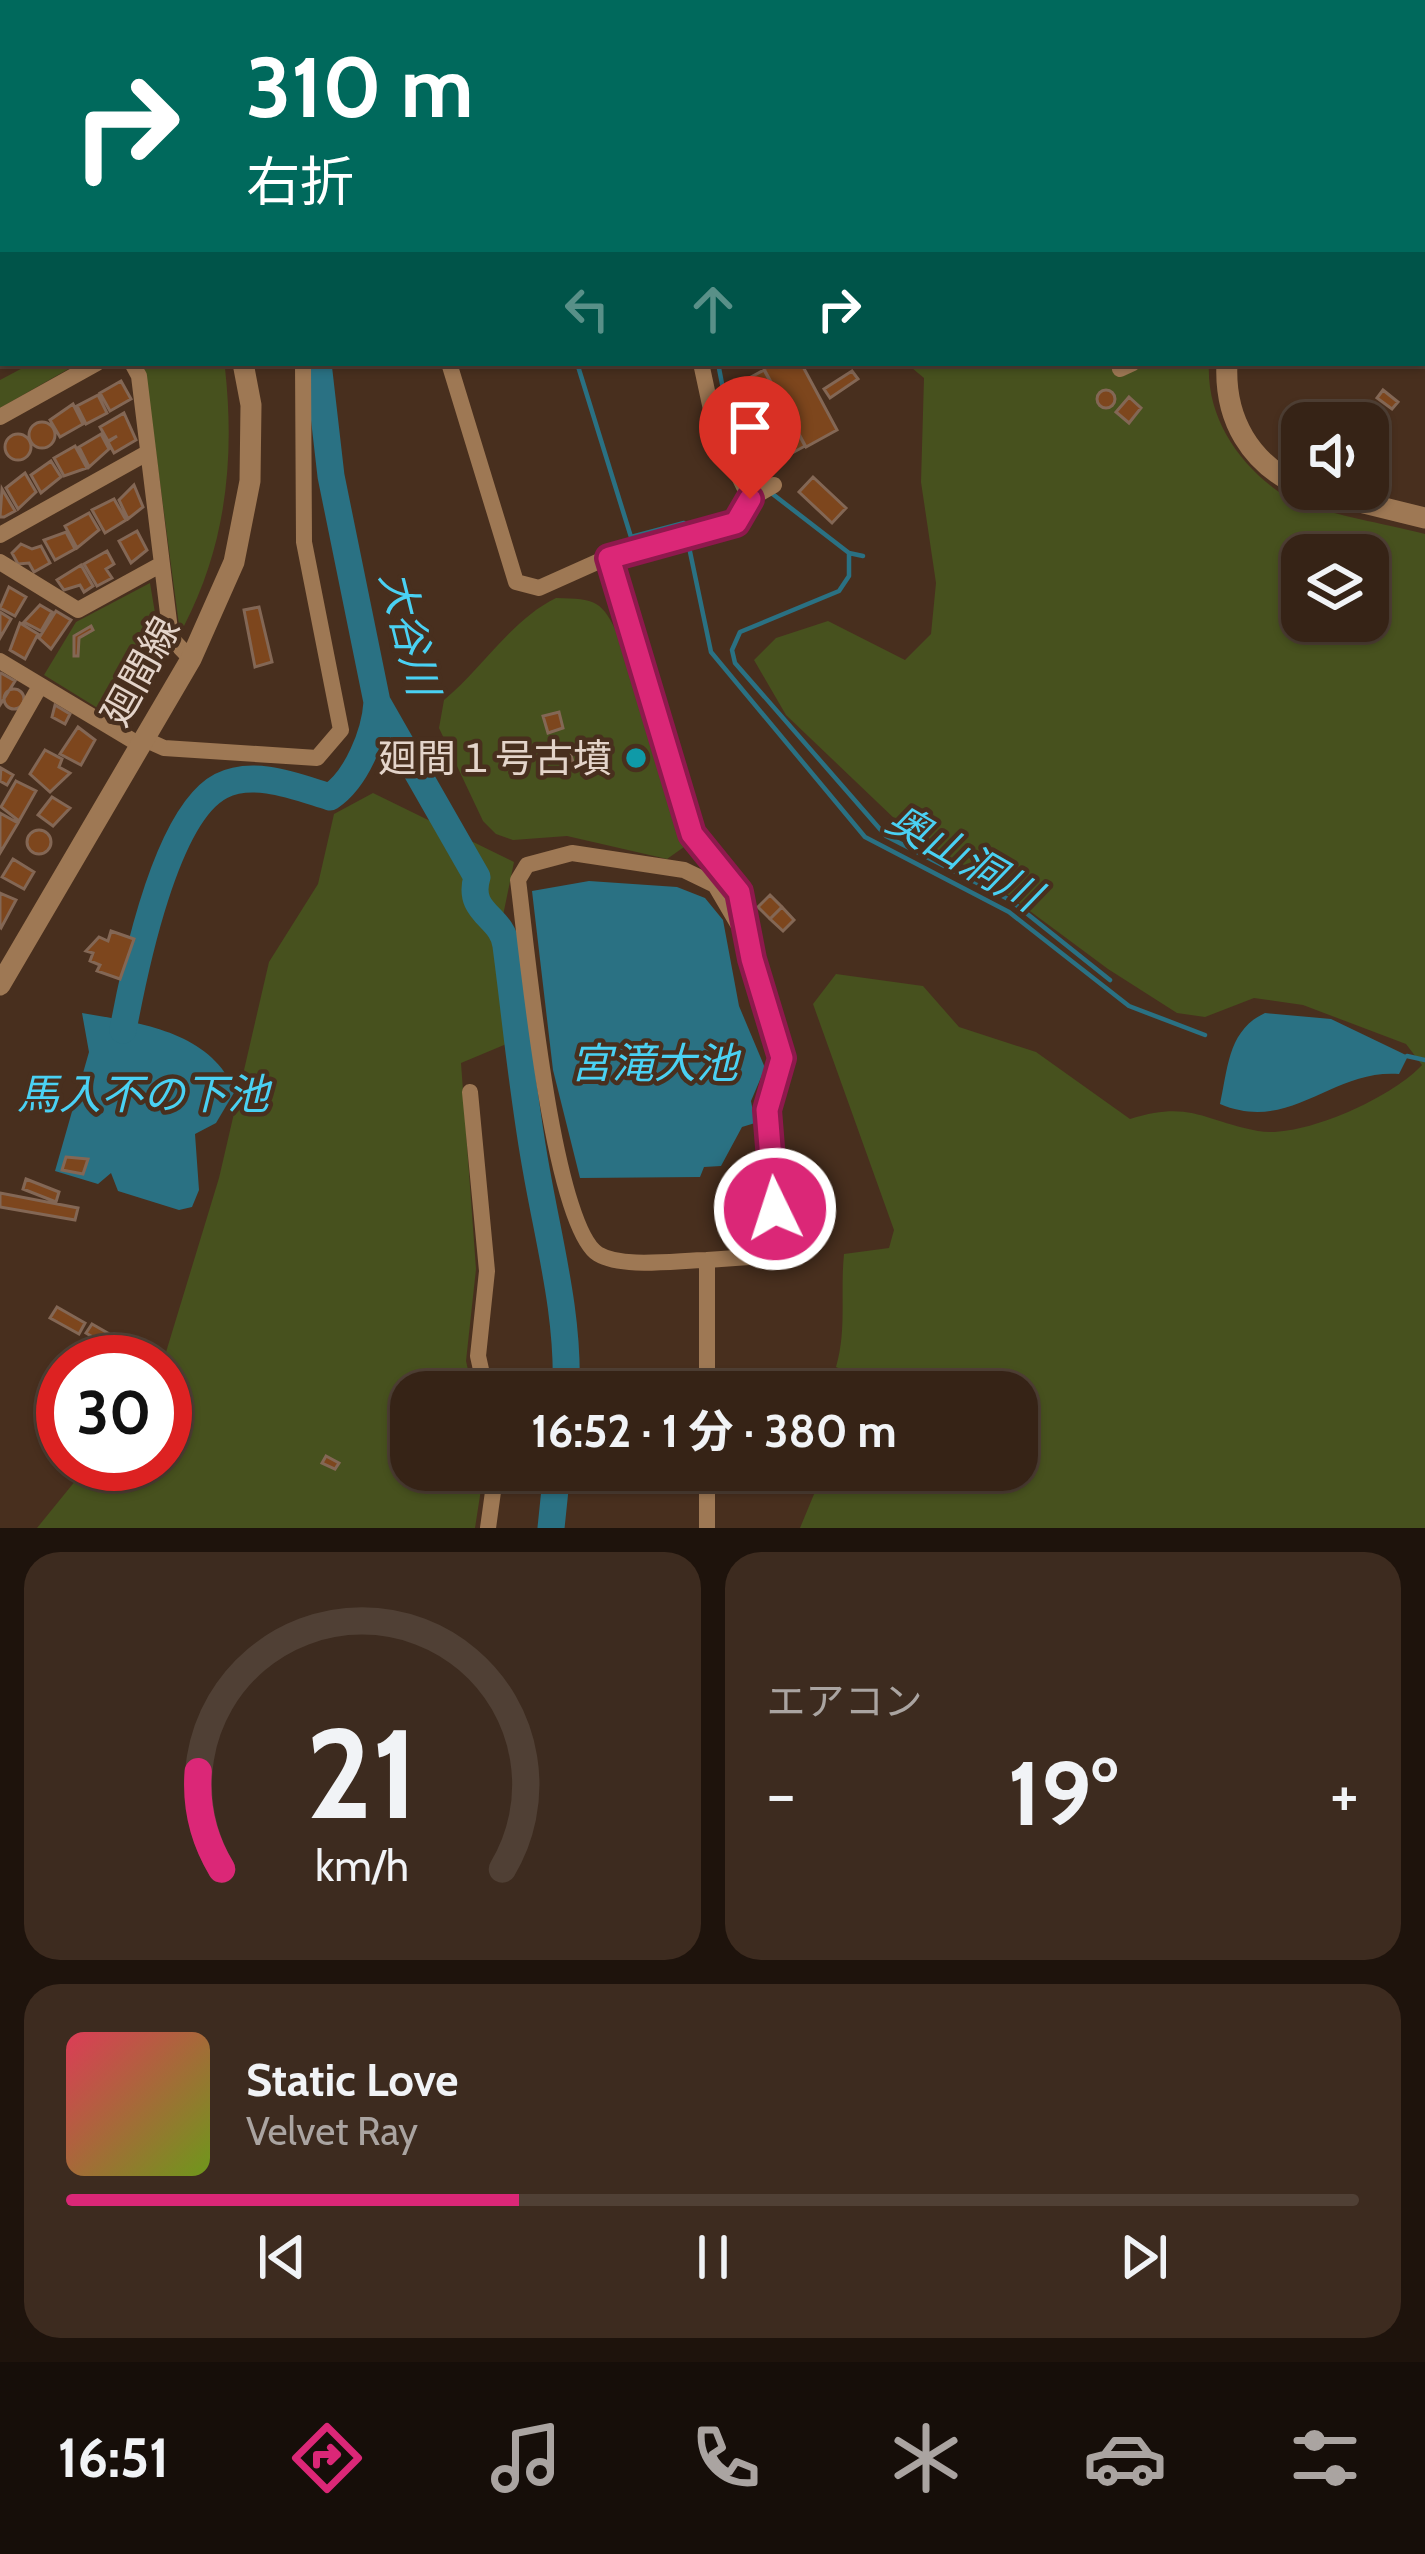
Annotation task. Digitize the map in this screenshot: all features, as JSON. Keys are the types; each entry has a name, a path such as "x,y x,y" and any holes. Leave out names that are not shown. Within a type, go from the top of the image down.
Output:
{"street":[{"path":"0,417 93,366"},
{"path":"134,366 140,376 171,638 190,659"},
{"name":"廻間線","path":"0,985 10,946 142,742 190,659 234,562 250,481 250,405 244,366"},
{"path":"0,661 158,747 316,758 341,730 304,542 303,366"},
{"path":"450,366 516,583 539,589 609,558 736,523 762,492 715,428 701,366"},
{"path":"1227,366 1228,404 1236,426 1263,464 1281,474"},
{"path":"0,535 147,453"},
{"path":"1389,509 1425,518"},
{"path":"609,558 692,834 739,892 782,1058 767,1110 778,1255 707,1260 600,1256 589,1246 564,1185 548,1109 518,880 527,865 572,853 684,870 715,885 750,941"},
{"path":"0,562 78,610 160,566"},
{"path":"0,756 40,686"},
{"path":"470,1092 487,1271 478,1356 481,1371"},
{"path":"707,1260 707,1371"},
{"path":"488,1528 493,1491"},
{"path":"707,1491 707,1528"}],"green space":[{"path":"26,366 74,366 0,408 0,380"},
{"path":"144,366 225,366 229,435 224,501 210,564 184,626 179,625"},
{"path":"910,366 1209,366 1219,420 1239,453 1281,493 1281,510 1325,510 1425,534 1425,1528 800,1528 815,1491 1038,1491 1038,1371 845,1371 836,1367 844,1254 889,1248 894,1230 813,1004 836,974 923,986 959,1027 1036,1052 1130,1119 1168,1111 1258,1131 1298,1129 1369,1102 1422,1065 1406,1044 1303,1005 1254,998 1205,1017 1177,1013 1108,969 976,871 920,843 786,715 754,660 776,638 828,621 905,660 931,634 936,583 921,482 924,378"},
{"path":"150,583 163,661 125,725 44,675 76,622"},
{"path":"556,598 596,604 619,637 686,836 684,847 667,859 567,836 513,840 496,834 483,821 439,728 444,700 525,619"},
{"path":"373,793 514,862 499,935 511,1042 461,1063 476,1269 468,1371 390,1371 390,1491 481,1491 475,1528 37,1528 67,1491 192,1491 192,1335 171,1335 219,1178 269,962 318,884 334,814"}],"water":[{"name":"宮滝大池","path":"589,881 677,887 705,898 723,920 739,1006 765,1068 751,1101 755,1123 742,1127 721,1166 704,1167 700,1177 580,1178 553,1070 532,891"},
{"name":"馬入不の下池","path":"82,1013 171,1033 209,1055 224,1071 235,1091 216,1123 195,1134 199,1190 192,1207 179,1210 118,1191 111,1173 98,1184 55,1171 89,1052"},
{"path":"1265,1013 1331,1019 1408,1056 1399,1074 1352,1081 1290,1106 1245,1111 1220,1104 1237,1040 1243,1029"}],"building":[{"path":"803,366 837,430 806,447 764,369"},
{"path":"764,370 805,446 779,460 738,384"},
{"path":"852,371 858,379 830,398 824,389"},
{"path":"121,381 131,399 110,411 100,393"},
{"path":"1106,390 1115,399 1106,408 1097,399"},
{"path":"1383,390 1398,402 1392,409 1389,402 1377,398"},
{"path":"98,395 107,413 86,424 77,406"},
{"path":"1129,397 1141,408 1129,423 1116,412"},
{"path":"73,404 83,424 60,437 50,420"},
{"path":"124,413 136,440 114,453 108,442 117,436 108,441 100,427"},
{"path":"42,422 52,425 52,445 42,448 32,445 29,435 32,425"},
{"path":"18,434 31,447 18,460 5,447"},
{"path":"101,434 109,449 89,467 79,447"},
{"path":"75,446 87,468 64,476 54,458"},
{"path":"51,461 61,477 41,493 31,475"},
{"path":"25,473 36,492 18,509 6,488"},
{"path":"813,477 846,508 832,523 799,492"},
{"path":"134,485 143,507 128,519 119,500"},
{"path":"2,489 15,511 0,517"},
{"path":"114,499 126,520 105,533 92,510"},
{"path":"89,513 99,530 77,548 65,526"},
{"path":"137,531 147,550 131,563 119,541"},
{"path":"66,532 75,549 55,560 44,540"},
{"path":"21,544 32,549 41,546 50,563 34,572 29,563 18,564 12,553"},
{"path":"107,551 114,564 106,569 112,578 97,586 84,564"},
{"path":"81,565 93,586 84,592 80,585 64,590 57,580"},
{"path":"9,587 26,597 15,616 0,608"},
{"path":"40,605 52,612 41,631 24,622"},
{"path":"259,607 272,662 255,667 244,610"},
{"path":"56,611 71,620 51,649 39,638"},
{"path":"0,612 11,619 0,638"},
{"path":"20,623 38,634 25,659 10,650"},
{"path":"91,626 93,630 79,638 78,656 74,656 74,636"},
{"path":"0,674 15,681 0,705"},
{"path":"14,689 24,699 14,709 4,699"},
{"path":"55,705 70,714 65,724 52,717"},
{"path":"559,712 563,728 548,733 543,716"},
{"path":"78,727 95,740 81,765 60,754"},
{"path":"45,750 62,759 59,767 70,773 50,792 30,774"},
{"path":"571,755 574,766 562,770 559,758"},
{"path":"1,768 13,775 7,785 0,781"},
{"path":"16,781 36,791 19,821 1,807"},
{"path":"52,797 70,808 53,826 38,815"},
{"path":"0,813 18,823 0,853"},
{"path":"39,830 48,833 48,851 39,854 30,851 27,842 30,833"},
{"path":"13,859 34,872 24,889 2,877"},
{"path":"0,893 16,900 1,928 0,927"},
{"path":"770,895 782,907 770,919 758,907"},
{"path":"782,907 794,920 783,931 770,919"},
{"path":"111,931 134,939 120,979 97,971 100,965 90,961 93,953 86,951 99,937 108,941"},
{"path":"66,1157 88,1159 83,1174 62,1170"},
{"path":"26,1179 59,1192 56,1202 23,1189"},
{"path":"0,1193 78,1208 75,1220 0,1207"},
{"path":"57,1307 85,1323 79,1334 50,1318"},
{"path":"92,1324 111,1335 89,1335 86,1333"},
{"path":"326,1456 339,1463 335,1469 322,1463"}],"waterway":[{"name":"大谷川","path":"318,366 331,476 377,702 477,877 476,899 499,928 506,946 528,1117 562,1309 566,1371"},
{"name":"奥山洞川","path":"578,366 631,537 684,523"},
{"path":"719,366 728,415 764,482"},
{"path":"770,492 849,553 863,556"},
{"name":"奥山洞川","path":"689,547 711,652 865,837 1009,912 1129,1006 1205,1035"},
{"path":"849,553 849,576 839,591 740,632 732,650 735,663 886,836 1010,900 1110,980"},
{"path":"123,1030 155,897 168,860 201,802 221,786 247,779 276,781 330,797 363,754 377,702"},
{"name":"奥山洞川","path":"1407,1056 1425,1060"},
{"name":"大谷川","path":"551,1528 555,1491"}],"place":[{"name":"廻間１号古墳","path":"636,758"}],"route":[{"path":"750,499 736,523 624,550 609,558 692,834 739,892 752,959 782,1058 767,1110 775,1209"}]}
